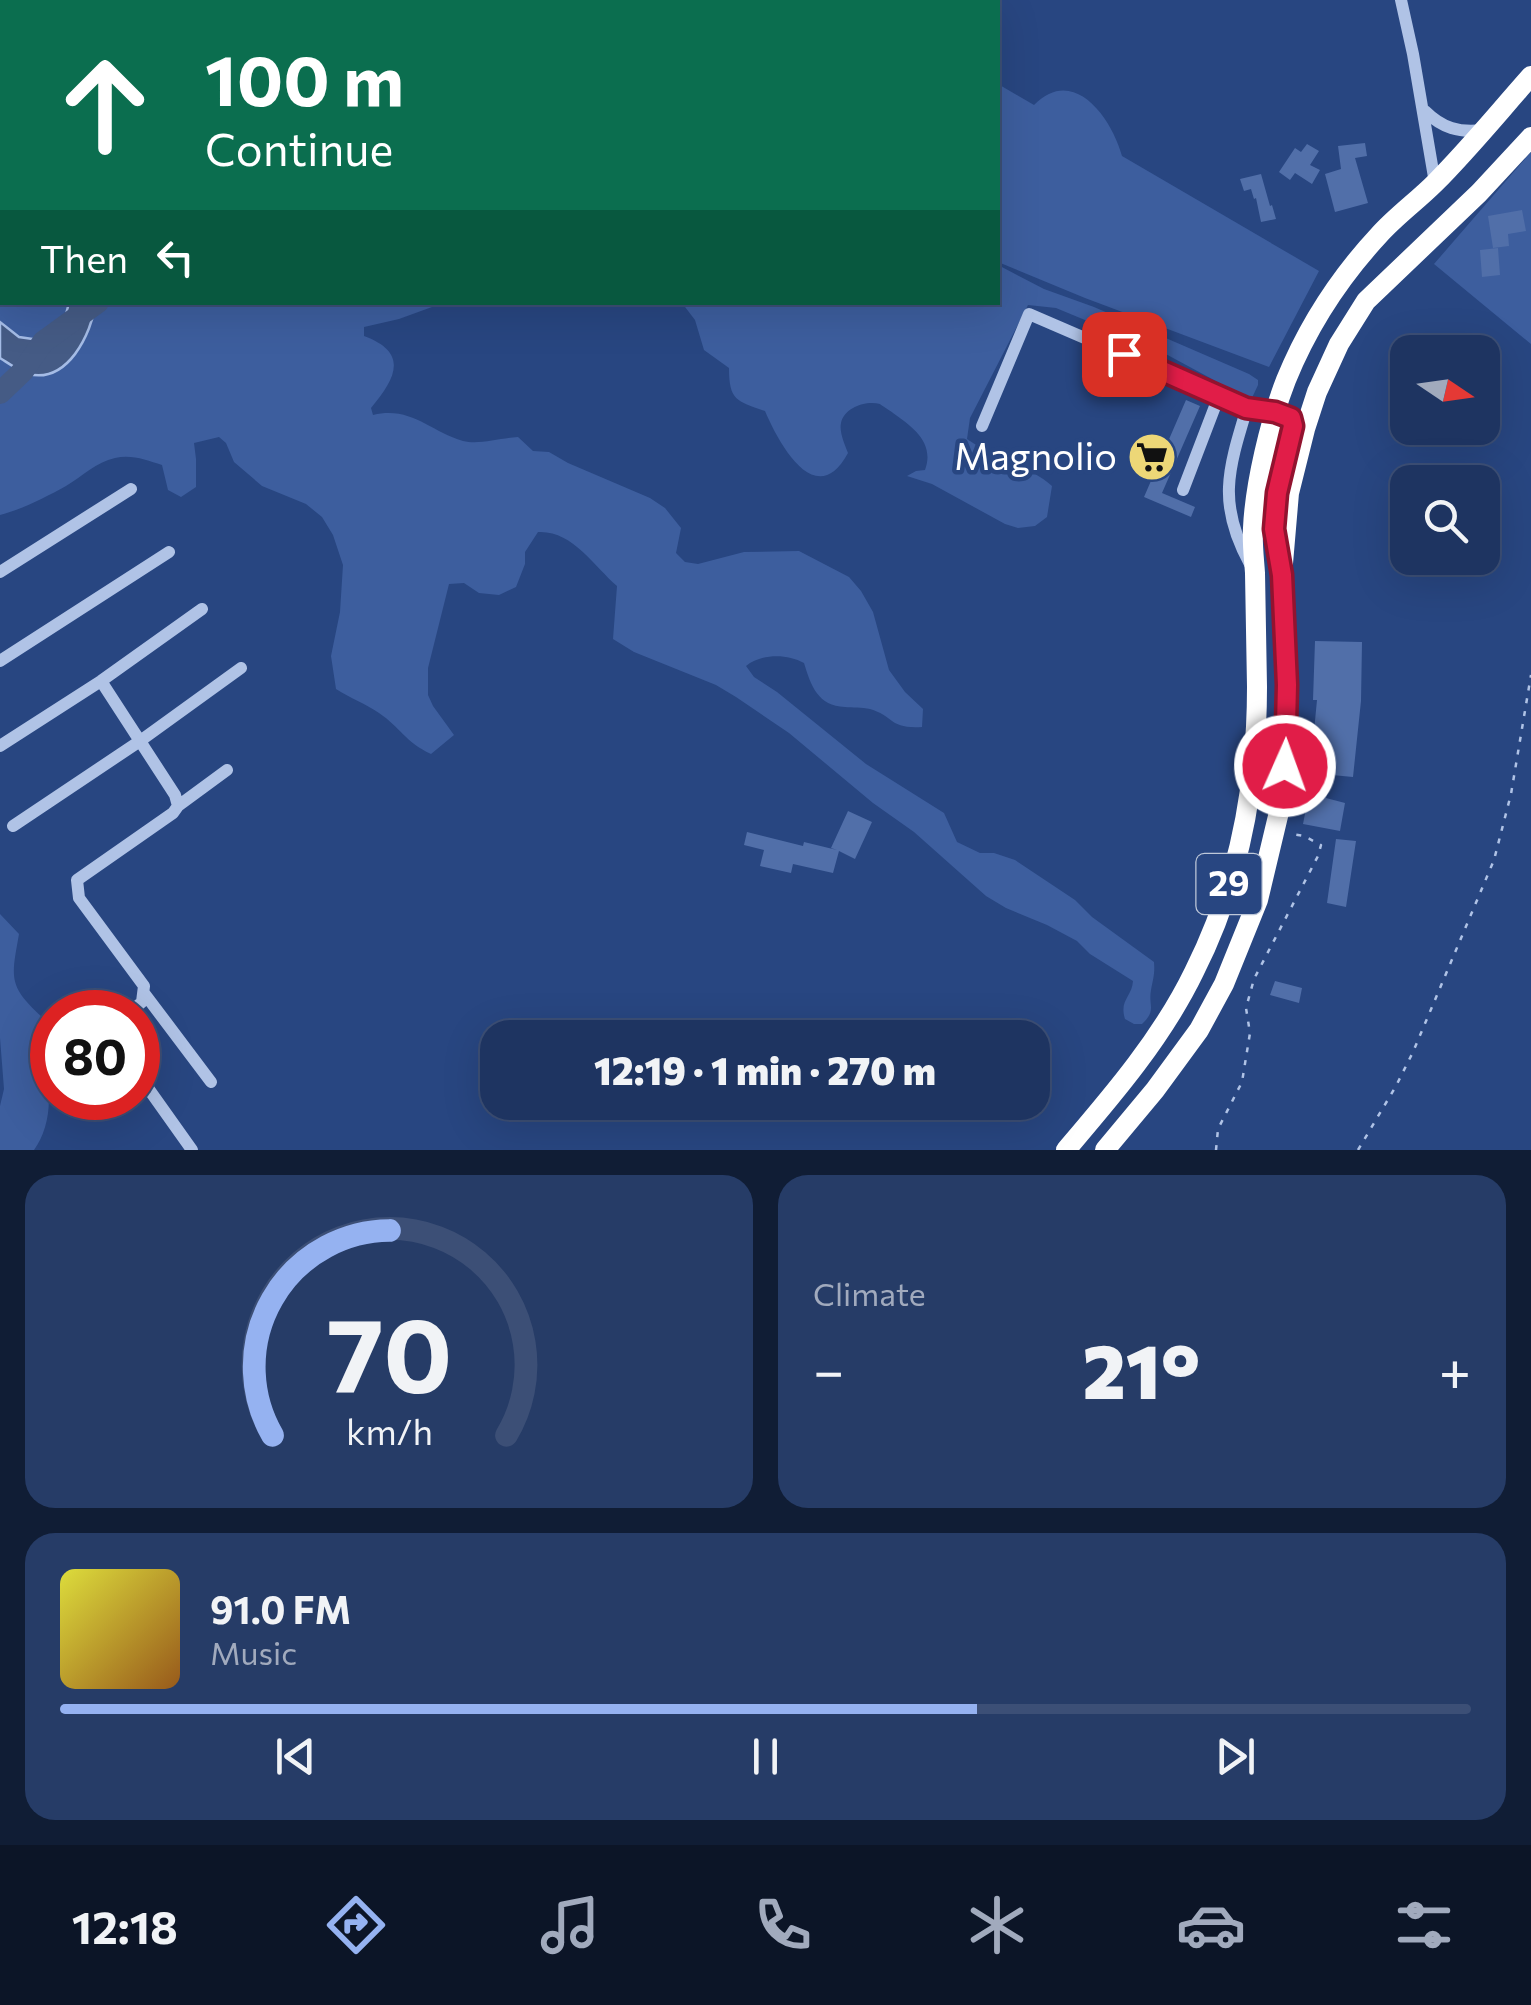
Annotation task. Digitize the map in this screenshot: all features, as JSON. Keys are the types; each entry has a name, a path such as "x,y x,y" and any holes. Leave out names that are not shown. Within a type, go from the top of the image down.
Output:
{"highway":[{"name":"29","path":"1066,1150 1127,1076 1168,1018 1212,934 1227,892 1251,788 1256,691 1253,528 1258,487 1275,412 1308,331 1341,280 1381,232 1436,183 1531,76"},
{"name":"29","path":"1105,1150 1199,1030 1224,984 1258,900 1284,791 1287,685 1282,575 1288,493 1317,392 1339,344 1366,301 1479,193 1531,137"},
{"path":"1275,412 1291,418 1293,426 1277,493 1274,529 1282,575"}],"street":[{"path":"1401,0 1436,183"},
{"path":"1423,109 1450,129 1483,130"},
{"path":"982,426 1029,314 1246,408 1275,412"},
{"path":"1183,490 1219,396"},
{"path":"1246,408 1230,462 1228,490 1236,539 1255,571"},
{"path":"0,572 132,490"},
{"path":"0,661 170,552"},
{"path":"0,746 202,609"},
{"path":"13,826 241,668"},
{"path":"101,680 176,794 178,806"},
{"path":"144,990 79,898 77,880 227,770"},
{"path":"160,1014 211,1082"},
{"path":"160,1105 192,1150"}],"path":[{"path":"1358,1150 1414,1052 1494,860 1511,794 1531,674"},
{"path":"1216,1150 1218,1129 1242,1082 1250,1033 1246,1008 1254,979 1321,845 1304,836 1275,832"}],"shaded area":[{"path":"1000,85 1034,105 1063,90 1077,93 1089,101 1110,127 1122,156 1319,271 1269,367 1000,263"},
{"path":"1531,152 1531,344 1434,264"},
{"path":"1000,266 1044,289 1249,374 1258,380 1258,385 1251,400 1162,352 1056,308 1028,305 970,418 967,439 1052,486 1047,517 1035,526 1018,528 932,484 907,476 925,470 925,444 908,424 880,404 863,404 843,417 841,427 848,453 836,469 824,476 800,467 779,440 765,411 736,398 729,368 704,350 695,320 684,305 1000,305"},
{"path":"0,305 68,305 54,342 19,337 0,322"},
{"path":"68,305 95,305 83,342 66,364 55,371 28,374 0,358 0,322 19,337 53,342"},
{"path":"95,305 438,305 364,327 364,336 388,350 394,368 387,387 371,408 373,415 409,417 469,442 518,437 533,451 549,452 650,498 665,508 681,528 676,553 685,562 698,564 744,552 799,551 849,577 873,612 889,670 923,709 922,727 897,724 870,709 828,703 813,687 804,663 797,660 766,657 746,666 754,677 866,764 944,813 957,842 980,853 1015,860 1075,900 1154,962 1147,1019 1134,1024 1125,1019 1124,1007 1133,981 1090,954 1077,941 986,896 914,832 789,733 716,685 634,652 613,639 617,586 582,551 561,537 538,532 525,552 516,587 499,595 479,593 464,583 449,584 428,668 428,695 454,735 431,754 379,713 336,689 331,656 340,612 343,565 333,535 322,517 306,504 262,486 234,462 219,437 194,443 196,487 181,497 168,490 162,465 121,457 0,515 0,358 28,373 55,371 75,354 89,329"},
{"path":"0,914 19,934 15,981 30,1005 30,1120 46,1120 34,1150 0,1150 4,1089"}],"building":[{"path":"1365,143 1367,156 1355,158 1368,203 1335,212 1325,174 1341,169 1338,146"},
{"path":"1307,144 1319,151 1310,165 1320,170 1312,184 1295,173 1290,180 1279,172 1295,148 1301,152"},
{"path":"1261,174 1276,219 1261,222 1256,198 1251,189 1244,191 1240,179"},
{"path":"1522,210 1526,231 1508,234 1509,246 1493,248 1488,216"},
{"path":"1498,248 1500,275 1482,277 1480,250"},
{"path":"1186,400 1200,406 1162,493 1195,507 1191,517 1144,497"},
{"path":"1315,641 1362,642 1353,777 1332,775 1326,798 1345,803 1340,831 1303,824 1313,773"},
{"path":"848,811 872,822 855,859 839,851 833,873 793,864 791,873 760,866 764,850 744,845 747,832 837,850 831,848"},
{"path":"1336,839 1356,841 1346,907 1327,903"},
{"path":"1275,981 1302,988 1299,1003 1270,995"}],"waterway":[{"path":"0,393 23,371 43,342 94,305"}],"place":[{"name":"Magnolio","path":"1152,457"}],"route":[{"path":"1124,354 1246,408 1291,418 1293,426 1277,493 1274,529 1282,575 1287,685 1285,766"}]}
